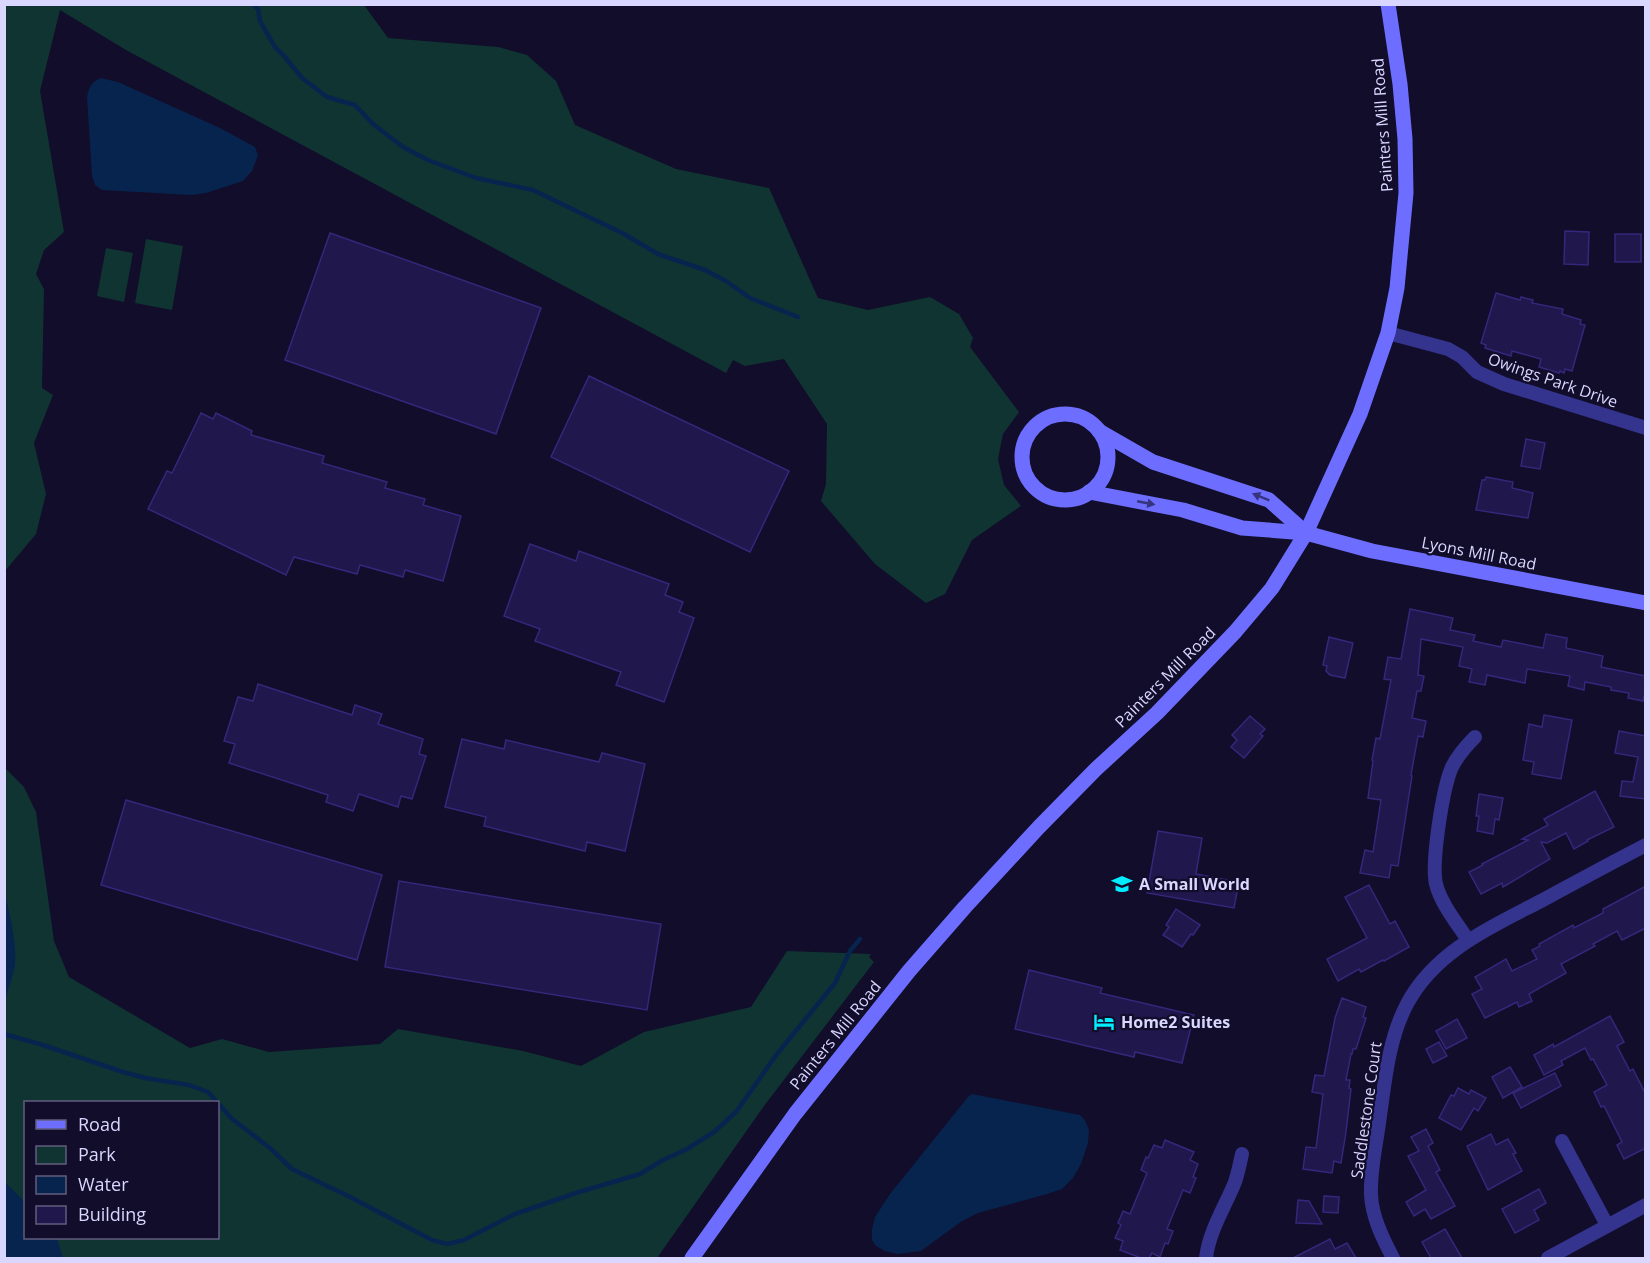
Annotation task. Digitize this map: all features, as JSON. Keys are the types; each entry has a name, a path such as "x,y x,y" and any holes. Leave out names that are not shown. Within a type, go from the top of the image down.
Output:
{"main road":[{"name":"Painters Mill Road","path":"692,1258 795,1114 909,971 1039,827 1096,769 1157,713 1235,632 1272,588 1306,533 1360,414 1388,333 1397,288 1406,193 1405,139 1400,84 1388,4"},
{"name":"Lyons Mill Road","path":"1306,533 1269,500 1153,462 1080,417 1072,415 1047,418 1034,428 1025,441 1022,457 1029,480 1043,494 1060,500 1078,498 1089,492 1183,510 1242,528 1306,533 1372,551 1646,603"},
{"path":"1089,492 1102,479 1108,460 1105,441 1098,430"},
{"path":"705,1240 705,1258"}],"street":[{"name":"Owings Park Drive","path":"1388,333 1448,349 1462,357 1477,372 1504,384 1646,428"},
{"path":"1468,940 1443,901 1436,884 1435,869 1447,781 1461,751 1474,737"},
{"name":"Saddlestone Court","path":"1393,1258 1375,1218 1371,1196 1387,1066 1395,1033 1407,1004 1420,983 1437,964 1468,940 1646,845"},
{"path":"1562,1141 1607,1225"},
{"path":"1206,1258 1214,1228 1234,1184 1242,1154"},
{"path":"1548,1258 1646,1204"}],"green space":[{"path":"5,4 364,5 388,38 498,47 527,55 556,81 575,125 676,169 769,188 818,298 868,310 930,297 959,314 973,338 970,347 1019,412 1003,434 998,459 1004,485 1021,506 972,540 945,594 926,603 875,564 821,501 826,484 827,424 784,359 745,366 733,360 726,373 126,50 60,10 40,91 64,232 44,250 36,274 44,289 42,388 53,395 34,443 46,494 36,534 5,571"},
{"path":"146,239 183,246 172,310 135,303"},
{"path":"106,248 133,253 124,302 97,296"},
{"path":"4,767 24,787 36,812 54,941 69,977 190,1048 222,1039 269,1052 380,1044 398,1029 523,1051 581,1066 644,1032 751,1007 787,951 871,954 869,957 874,962 764,1106 657,1258 5,1258"}],"water":[{"path":"101,78 118,82 220,128 255,147 258,155 252,171 243,181 192,195 102,190 95,185 92,176 87,97 91,85"},
{"path":"5,895 13,930 15,957 14,970 5,1001"},
{"path":"972,1094 1080,1115 1089,1130 1088,1143 1081,1164 1073,1178 1062,1189 978,1213 962,1221 921,1251 898,1254 876,1246 872,1240 875,1217 890,1194"},
{"path":"5,1182 24,1201 24,1239 57,1239 63,1258 5,1258"}],"building":[{"path":"1565,231 1589,232 1588,265 1564,264"},
{"path":"330,233 541,308 496,434 285,360"},
{"path":"1615,234 1641,234 1641,262 1615,262"},
{"path":"1496,293 1520,300 1521,297 1533,300 1532,303 1563,309 1562,314 1581,320 1580,324 1585,325 1572,371 1565,369 1564,373 1560,371 1559,373 1539,367 1541,359 1512,351 1511,356 1485,348 1486,345 1481,343"},
{"path":"589,376 789,471 750,552 551,457"},
{"path":"201,413 213,419 216,413 252,431 251,435 324,456 322,463 387,482 385,488 425,499 423,505 461,516 443,581 405,570 403,577 360,565 357,574 294,557 286,575 148,509 167,471 172,473"},
{"path":"1526,439 1545,443 1540,469 1521,466"},
{"path":"1486,477 1513,482 1512,488 1533,493 1528,518 1476,510 1482,480"},
{"path":"530,544 576,561 579,551 669,584 665,595 683,602 679,612 694,618 664,702 616,685 621,672 535,641 540,629 504,616"},
{"path":"1410,609 1453,618 1450,630 1475,635 1473,641 1501,647 1503,640 1543,648 1546,634 1567,638 1566,648 1603,656 1601,667 1646,676 1646,689 1643,701 1628,698 1629,693 1611,690 1611,687 1585,682 1584,690 1568,686 1570,676 1527,669 1525,683 1487,675 1485,685 1469,682 1472,669 1459,666 1463,647 1421,639 1418,675 1424,676 1421,691 1417,691 1412,718 1426,721 1423,737 1418,736 1398,866 1391,865 1389,878 1360,873 1365,850 1373,852 1381,800 1368,798 1376,738 1380,739 1391,680 1384,679 1388,657 1401,659"},
{"path":"1329,637 1353,643 1345,678 1330,675 1326,671 1327,666 1323,665"},
{"path":"258,684 352,715 355,705 382,714 378,724 423,739 419,754 426,756 412,799 401,796 398,807 359,794 353,811 326,802 328,795 229,763 235,744 224,741 238,697 253,701"},
{"path":"1544,715 1572,720 1561,779 1532,774 1534,762 1523,760 1529,724 1542,727"},
{"path":"1250,716 1265,729 1260,734 1263,736 1244,758 1231,747 1237,740 1232,735"},
{"path":"1619,731 1646,736 1646,799 1620,796 1622,781 1633,782 1638,757 1615,753"},
{"path":"462,739 504,749 506,740 599,762 602,753 645,764 625,851 587,842 585,851 484,826 486,817 445,807"},
{"path":"1595,791 1614,827 1574,849 1566,833 1547,843 1541,842 1550,859 1503,887 1502,883 1481,894 1469,872 1528,840 1522,839 1548,825 1544,819"},
{"path":"1479,794 1503,798 1499,820 1495,819 1493,834 1477,831 1479,816 1476,816"},
{"path":"126,800 382,875 357,960 101,885"},
{"path":"1158,831 1202,838 1196,874 1239,882 1234,908 1147,893"},
{"path":"399,881 661,924 647,1010 385,967"},
{"path":"1369,885 1390,924 1395,921 1409,947 1384,961 1361,972 1359,969 1338,981 1327,959 1367,938 1345,897"},
{"path":"1646,886 1646,928 1622,940 1617,931 1593,944 1595,946 1561,964 1566,973 1529,994 1532,1001 1519,1007 1517,1002 1485,1018 1472,994 1482,989 1475,977 1506,959 1512,971 1537,959 1532,950 1540,946 1539,944 1573,925 1574,928 1603,913 1603,909"},
{"path":"1176,909 1200,925 1182,947 1163,935"},
{"name":"Home2 Suites","path":"1029,970 1102,988 1100,993 1194,1015 1182,1063 1135,1052 1134,1057 1015,1029"},
{"path":"1342,998 1366,1007 1363,1017 1366,1018 1356,1049 1353,1049 1351,1054 1346,1080 1350,1080 1349,1088 1351,1089 1341,1163 1334,1161 1332,1173 1303,1169 1306,1147 1316,1148 1323,1094 1312,1092 1315,1075 1324,1076 1335,1018"},
{"path":"1610,1016 1624,1042 1617,1046 1630,1071 1633,1069 1646,1095 1646,1148 1624,1159 1617,1145 1622,1142 1604,1106 1601,1107 1594,1092 1607,1085 1585,1048 1561,1061 1563,1065 1544,1075 1534,1055 1553,1044 1554,1047"},
{"path":"1457,1019 1467,1038 1446,1049 1436,1031"},
{"path":"1439,1042 1447,1056 1433,1063 1426,1049"},
{"path":"1510,1067 1522,1087 1503,1098 1492,1077"},
{"path":"1555,1073 1561,1086 1521,1108 1513,1093"},
{"path":"1458,1088 1469,1094 1471,1090 1486,1098 1478,1111 1474,1108 1461,1130 1439,1118 1451,1095 1454,1096"},
{"path":"1426,1129 1433,1143 1428,1146 1440,1170 1436,1172 1455,1206 1431,1219 1425,1209 1414,1216 1406,1202 1426,1190 1408,1156 1419,1151 1411,1137"},
{"path":"1491,1134 1496,1145 1508,1139 1522,1171 1488,1190 1467,1146"},
{"path":"1165,1140 1194,1152 1190,1160 1198,1164 1193,1177 1196,1178 1190,1193 1183,1190 1167,1229 1173,1231 1160,1257 1152,1253 1149,1258 1141,1258 1120,1250 1123,1241 1115,1238 1121,1225 1118,1223 1123,1211 1130,1214 1147,1173 1141,1170 1146,1157 1148,1158 1154,1145 1162,1148"},
{"path":"1539,1189 1546,1203 1534,1210 1539,1220 1515,1233 1502,1209"},
{"path":"1324,1196 1339,1197 1338,1213 1323,1212"},
{"path":"1298,1200 1309,1201 1322,1224 1296,1223"},
{"path":"1445,1229 1462,1258 1431,1258 1422,1242"},
{"path":"1330,1239 1335,1249 1347,1243 1356,1258 1293,1258"}],"waterway":[{"path":"253,4 258,9 260,21 275,47 302,78 327,97 355,105 373,124 403,147 428,160 476,178 533,190 624,234 658,254 705,270 750,298 798,317"},
{"path":"219,1104 231,1118 270,1148 292,1169 432,1240 447,1244 464,1240 515,1214 640,1174 714,1132 736,1112 777,1054 835,983 850,951 860,939"},
{"path":"4,1034 123,1072 189,1085 208,1092 216,1101"}],"place":[{"name":"A Small World","path":"1122,884"},
{"name":"Home2 Suites","path":"1104,1022"}]}
